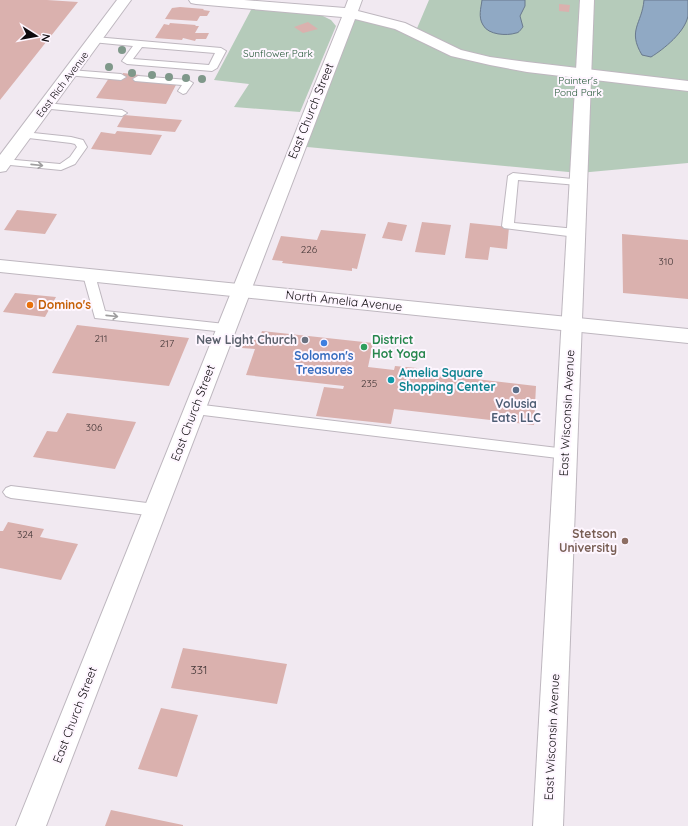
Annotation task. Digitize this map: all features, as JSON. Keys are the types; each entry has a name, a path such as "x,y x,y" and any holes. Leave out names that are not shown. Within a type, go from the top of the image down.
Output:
{"street":[{"name":"East Rich Avenue","path":"2,164 124,0"},
{"path":"196,0 352,6 456,52 490,61 527,67 688,86"},
{"name":"East Wisconsin Avenue","path":"548,826 587,0"},
{"name":"East Church Street","path":"32,826 195,409 225,328 352,6"},
{"name":"North Amelia Avenue","path":"0,266 688,336"}],"lane":[{"path":"95,40 221,51 212,68 127,61 138,44"},
{"path":"70,73 121,77"},
{"path":"138,79 188,83 183,91"},
{"path":"45,106 122,113"},
{"path":"2,164 61,167 69,164 76,158 82,147 79,142 71,140 24,135"},
{"path":"576,233 508,226 513,176 578,182"},
{"path":"89,275 100,315 225,328"},
{"path":"195,409 566,454"},
{"path":"11,492 155,510"}],"green space":[{"name":"Painter's Pond Park","path":"429,0 688,0 688,163 579,173 297,146 349,13 415,33"},
{"name":"Sunflower Park","path":"252,8 319,14 331,20 336,26 300,112 234,107 249,84 214,80"}],"water":[{"path":"482,0 525,0 525,6 520,16 523,27 518,32 512,34 498,34 489,31 481,22 480,12"},
{"path":"644,0 688,0 688,16 683,28 668,45 651,57 642,55 636,39 637,27"}],"building":[{"path":"0,0 47,0 78,2 0,100"},
{"path":"559,4 570,5 569,12 559,11"},
{"path":"180,7 210,11 207,16 200,16 197,21 165,19 172,8"},
{"path":"308,22 318,29 303,33 294,27"},
{"path":"170,23 196,25 195,26 199,26 195,33 209,33 206,39 196,39 195,41 183,38 182,40 155,38 164,24 169,25"},
{"path":"123,73 140,75 137,80 177,83 166,104 96,98 109,78 120,79"},
{"path":"124,115 182,120 175,132 117,127"},
{"path":"117,131 162,135 151,155 91,149 101,132 115,134"},
{"path":"17,210 57,214 45,234 4,230"},
{"path":"388,222 407,225 402,241 382,238"},
{"path":"422,222 451,225 445,255 415,252"},
{"path":"470,223 509,227 507,249 490,247 488,260 465,258"},
{"path":"321,230 366,234 357,269 352,268 352,271 282,263 283,261 272,260 281,236 317,240"},
{"path":"622,234 688,240 688,299 623,293"},
{"name":"Domino's","path":"15,293 56,297 45,317 3,312"},
{"path":"77,325 189,338 169,386 52,373"},
{"name":"Amelia Square Shopping Center","path":"262,331 373,343 368,367 394,370 395,366 417,368 416,372 536,386 534,425 394,409 391,424 316,416 324,387 343,389 344,386 246,375 255,349 242,348 245,339 259,340"},
{"path":"67,413 136,422 115,469 33,457 47,431 57,432"},
{"path":"8,522 44,529 40,537 78,544 61,580 0,568 0,531 3,531"},
{"path":"183,648 287,664 277,704 171,688"},
{"path":"161,708 198,715 177,777 138,769"},
{"path":"111,810 183,825 183,826 105,826"}],"place":[{"name":"Domino's","path":"30,305"},
{"name":"New Light Church","path":"305,340"},
{"name":"Solomon's Treasures","path":"324,343"},
{"name":"District Hot Yoga","path":"364,347"},
{"name":"Amelia Square Shopping Center","path":"391,380"},
{"name":"Volusia Eats LLC","path":"516,390"},
{"name":"Stetson University","path":"625,541"}]}
